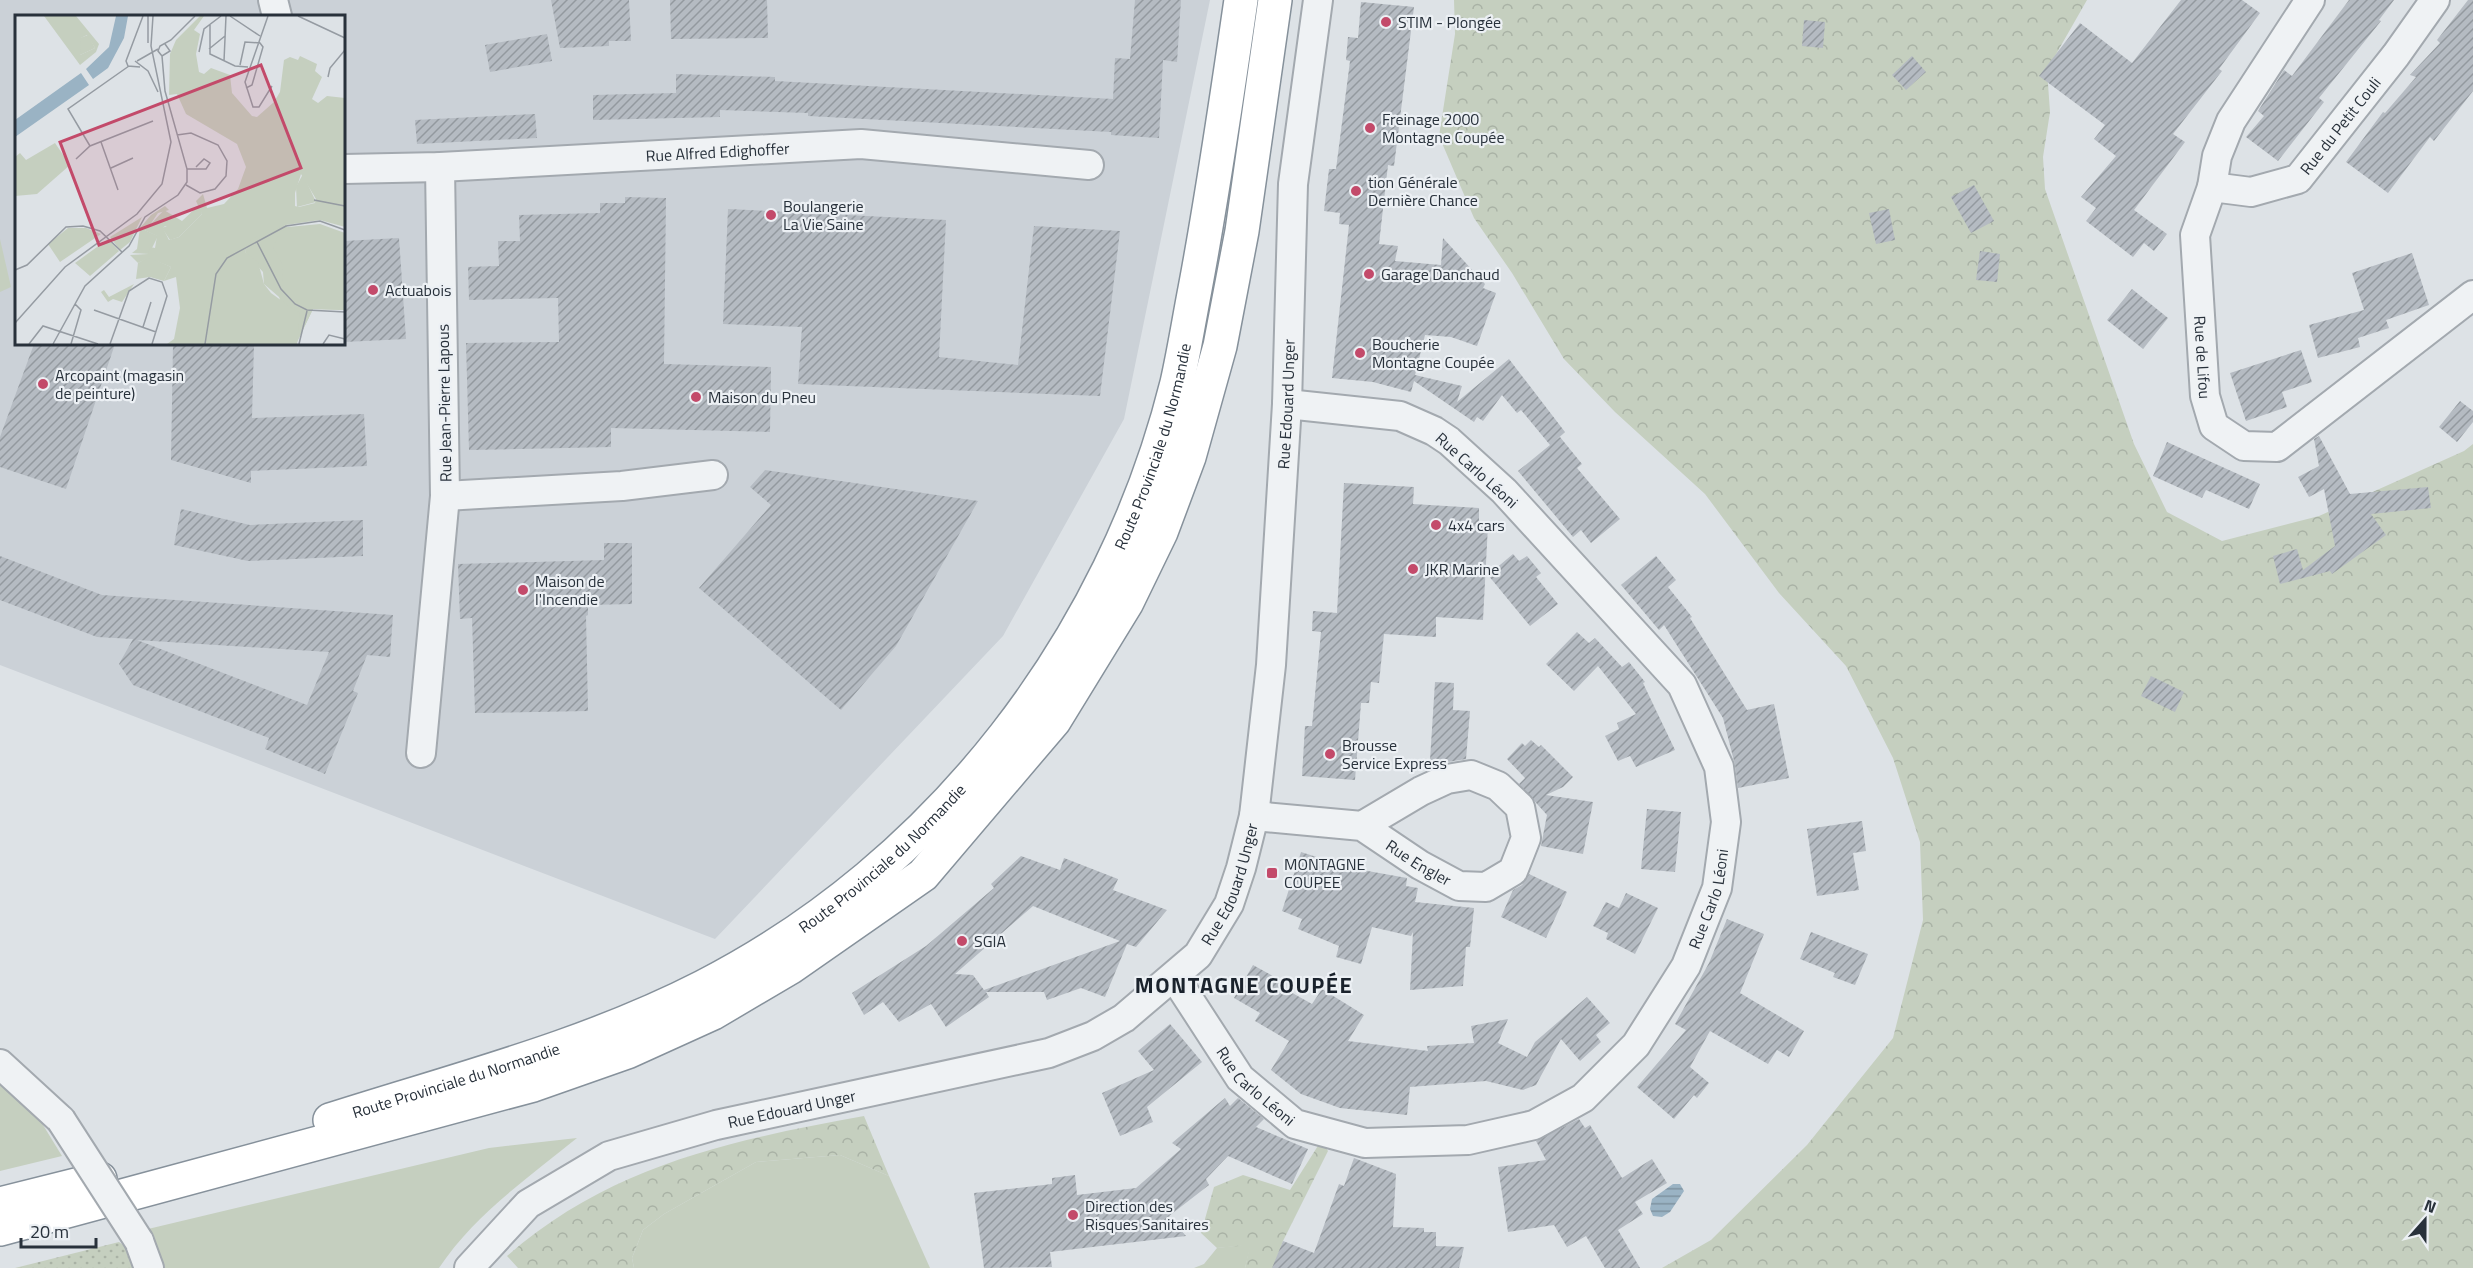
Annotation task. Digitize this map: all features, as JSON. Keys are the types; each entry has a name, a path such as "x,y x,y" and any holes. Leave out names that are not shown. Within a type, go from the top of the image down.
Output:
{"highway":[{"name":"Route Provinciale du Normandie","path":"0,1204 306,1128 613,1029 703,987 780,943 872,874 963,788 1036,696 1092,606 1146,483 1177,383 1209,213 1240,0"},
{"name":"Route Provinciale du Normandie","path":"0,1229 533,1085 627,1052 713,1013 791,967 923,875 1054,721 1127,602 1161,532 1189,457 1220,346 1242,231 1275,0"}],"street":[{"path":"273,0 277,15"},
{"name":"Rue Edouard Unger","path":"469,1268 528,1204 609,1156 716,1125 1049,1053 1093,1036 1124,1018 1175,978 1198,956 1229,904 1254,816 1271,665 1287,404 1293,184 1318,0"},
{"name":"Rue de Lifou","path":"2310,0 2231,121 2217,156 2212,187 2194,235 2205,396 2214,426 2244,446 2277,447 2473,295"},
{"name":"Rue du Petit Couli","path":"2212,187 2251,192 2298,179 2396,55 2434,0"},
{"name":"Rue Alfred Edighoffer","path":"345,169 440,167 861,144 1089,165"},
{"name":"Rue Jean-Pierre Lapous","path":"421,753 445,496 440,167"},
{"name":"Rue Carlo Léoni","path":"1175,978 1240,1078 1295,1124 1365,1143 1468,1140 1534,1125 1583,1098 1636,1046 1686,966 1717,888 1726,822 1719,767 1682,685 1504,491 1449,441 1414,421 1376,412 1287,404"},
{"name":"Rue Jean-Pierre Lapous","path":"445,496 622,486 713,475"},
{"name":"Rue Engler","path":"1254,816 1362,826 1420,865 1459,886 1486,887 1513,871 1526,838 1520,807 1498,786 1471,775 1438,783 1362,826"},
{"path":"0,1064 61,1120 139,1241 149,1268"}],"shaded area":[{"path":"0,0 1210,0 1124,419 1003,636 715,939 0,665"}],"green space":[{"path":"1454,0 2087,0 2047,70 2050,112 2043,157 2045,189 2134,444 2167,512 2222,541 2319,516 2464,451 2473,444 2473,1268 1662,1268 1711,1240 1807,1145 1893,1038 1923,920 1920,842 1893,758 1846,666 1779,593 1705,494 1615,412 1564,359 1512,273 1474,218 1439,136 1455,34"},
{"path":"0,239 11,287 0,292"},
{"path":"0,1082 32,1107 62,1156 0,1171"},
{"path":"864,1116 889,1176 840,1155 756,1162 664,1214 643,1230 632,1258 634,1268 518,1268 507,1256 547,1225 588,1199 631,1178 720,1147 767,1135"},
{"path":"577,1138 485,1214 468,1231 439,1268 161,1268 148,1229 489,1148"},
{"path":"1321,1141 1328,1151 1283,1241 1273,1268 1245,1268 1250,1245 1217,1248 1201,1233 1214,1187 1243,1175 1290,1190"},
{"path":"840,1155 889,1176 930,1268 634,1268 632,1258 643,1230 664,1214 756,1162"},
{"path":"119,1242 137,1255 141,1268 15,1268"},
{"path":"1251,1244 1245,1268 1194,1268 1204,1264 1217,1248"}],"water":[{"path":"1673,1184 1680,1184 1684,1191 1670,1212 1662,1217 1653,1216 1650,1209 1652,1199"}],"building":[{"path":"551,0 629,0 631,41 609,41 609,46 560,48"},
{"path":"670,0 767,0 768,38 671,39"},
{"path":"1135,0 1181,0 1177,62 1163,60 1159,138 1111,135 1111,132 808,116 808,113 720,110 720,117 593,120 593,95 676,93 676,74 775,77 775,81 1113,99 1115,58 1130,59"},
{"path":"2181,0 2242,0 2260,13 2219,69 2222,71 2173,134 2185,142 2134,210 2167,234 2154,251 2144,243 2133,257 2086,221 2096,208 2081,197 2116,156 2094,139 2105,125 2039,76 2080,23 2132,63"},
{"path":"2349,0 2394,0 2379,20 2381,21 2319,98 2324,102 2278,161 2246,137 2264,116 2258,111 2284,70 2292,76"},
{"path":"2468,0 2473,0 2473,91 2434,141 2430,137 2388,193 2346,162 2383,112 2385,113 2416,77 2410,75 2440,43 2437,40"},
{"path":"1361,2 1414,7 1394,166 1388,165 1379,244 1398,246 1395,261 1441,265 1443,238 1485,284 1483,288 1496,293 1477,346 1451,337 1425,335 1415,375 1462,386 1457,402 1509,359 1565,432 1556,440 1560,437 1582,464 1577,468 1620,519 1591,543 1581,530 1573,537 1518,471 1550,445 1521,410 1517,413 1502,395 1483,421 1477,417 1474,422 1414,381 1411,392 1373,382 1332,378 1349,225 1339,224 1340,213 1324,211 1329,169 1336,169 1350,61 1346,60 1348,37 1358,38"},
{"path":"1804,20 1825,22 1823,48 1802,46"},
{"path":"547,34 552,61 490,72 485,45"},
{"path":"1912,56 1926,72 1906,90 1892,75"},
{"path":"535,114 537,138 417,144 415,120"},
{"path":"1974,185 1994,221 1971,233 1951,197"},
{"path":"625,197 666,198 664,364 771,367 770,432 611,428 611,447 469,450 466,343 559,342 558,298 469,300 468,267 499,266 498,241 520,241 519,215 600,213 600,203 625,203"},
{"path":"728,209 946,220 939,357 1018,365 1034,226 1120,231 1100,396 798,384 802,327 723,324"},
{"path":"1889,209 1895,240 1876,244 1869,213"},
{"name":"Actuabois","path":"399,238 406,339 345,342 345,241"},
{"path":"1980,251 2000,254 1997,282 1976,280"},
{"path":"2412,253 2429,305 2386,320 2389,328 2358,338 2360,347 2318,358 2309,325 2364,310 2352,273"},
{"path":"2132,289 2168,318 2143,349 2107,320"},
{"path":"34,345 115,345 66,489 0,467 0,437"},
{"path":"173,345 254,345 252,418 364,414 367,466 251,471 251,483 171,460"},
{"path":"2301,350 2312,382 2282,392 2287,407 2246,421 2230,373"},
{"path":"2460,401 2473,411 2473,422 2457,442 2439,427"},
{"path":"2319,436 2350,494 2428,487 2431,508 2371,514 2386,535 2332,574 2330,571 2280,584 2273,556 2297,549 2303,570 2335,546 2324,489 2309,497 2298,477 2319,466 2314,439"},
{"path":"2167,442 2260,484 2249,509 2206,490 2202,498 2153,476"},
{"path":"765,470 978,501 896,646 841,710 699,588 771,505 750,487"},
{"name":"JKR Marine","path":"1344,483 1414,487 1413,504 1479,508 1479,524 1488,525 1483,620 1436,617 1436,637 1384,634 1379,683 1371,682 1369,703 1361,703 1355,780 1302,776 1305,726 1312,726 1321,632 1312,631 1313,611 1337,613"},
{"path":"181,509 250,525 363,520 363,556 248,561 174,545"},
{"path":"604,543 632,543 632,604 588,605 586,616 588,711 475,713 472,618 460,619 458,564 604,560"},
{"path":"1513,554 1519,561 1527,556 1541,573 1536,577 1558,604 1530,626 1488,575"},
{"path":"0,556 102,595 393,615 390,657 367,655 353,691 358,693 325,774 265,749 269,738 133,685 119,664 133,639 97,637 0,600","holes":["137,640 329,652 307,705"]},
{"path":"1656,556 1676,580 1668,587 1692,617 1690,618 1747,710 1774,704 1789,778 1738,788 1735,765 1723,718 1664,625 1659,630 1621,585"},
{"path":"1577,632 1589,643 1595,638 1622,667 1629,662 1645,682 1643,683 1675,750 1636,767 1630,756 1618,761 1605,736 1619,729 1617,723 1636,714 1598,666 1574,691 1546,664"},
{"path":"2151,676 2184,692 2175,712 2141,696"},
{"path":"1435,682 1454,683 1453,710 1470,711 1466,759 1442,763 1442,761 1430,760"},
{"path":"1531,740 1539,747 1541,745 1573,777 1563,787 1546,795 1593,802 1583,854 1541,846 1547,815 1519,784 1525,778 1507,759 1522,743 1525,746"},
{"path":"1647,809 1681,812 1675,872 1641,869"},
{"path":"1862,821 1866,851 1853,853 1859,890 1817,896 1807,829"},
{"path":"1301,852 1351,868 1407,878 1406,886 1418,888 1415,902 1474,908 1470,947 1466,947 1463,986 1410,990 1413,932 1411,936 1372,927 1361,964 1336,957 1339,946 1298,929 1302,919 1282,911"},
{"name":"SGIA","path":"1021,856 1060,870 1064,858 1118,879 1113,890 1167,910 1136,947 1127,944 1105,997 1081,988 1047,1000 1044,992 986,992 989,997 946,1027 931,1004 899,1022 883,1002 864,1015 852,993 926,946 994,888 991,884","holes":["1033,906 1120,941 984,990 973,975 955,974"]},
{"path":"1529,874 1567,892 1546,938 1501,917 1513,890 1522,885"},
{"path":"1626,893 1658,908 1635,954 1606,939 1608,933 1593,926 1606,902 1619,908"},
{"path":"1727,919 1764,934 1740,993 1804,1031 1789,1057 1777,1050 1768,1064 1710,1031 1690,1067 1709,1083 1697,1098 1694,1095 1674,1119 1637,1087 1686,1030 1675,1024 1709,963"},
{"path":"1811,932 1868,954 1855,985 1833,977 1835,973 1800,959"},
{"path":"1253,965 1280,980 1278,985 1312,1004 1322,989 1364,1015 1348,1041 1428,1051 1427,1046 1474,1043 1471,1026 1508,1019 1498,1043 1527,1057 1535,1042 1587,997 1610,1023 1596,1035 1601,1042 1580,1061 1561,1039 1536,1085 1523,1090 1486,1081 1410,1087 1407,1115 1340,1108 1301,1094 1271,1070 1289,1041 1255,1021 1260,1013 1234,998"},
{"path":"1170,1024 1202,1062 1147,1107 1153,1122 1120,1136 1102,1093 1154,1070 1138,1051"},
{"name":"Direction des Risques Sanitaires","path":"1225,1098 1230,1106 1238,1098 1264,1119 1256,1127 1308,1149 1292,1184 1228,1156 1206,1179 1209,1185 1169,1216 1186,1236 1050,1252 1052,1267 984,1268 974,1193 1052,1184 1052,1178 1075,1175 1077,1195 1136,1188 1181,1149 1172,1143"},
{"path":"1579,1119 1585,1128 1590,1125 1622,1178 1652,1159 1667,1183 1635,1202 1643,1214 1618,1230 1640,1268 1605,1268 1586,1236 1567,1247 1554,1225 1508,1232 1498,1167 1546,1160 1536,1141"},
{"path":"1354,1158 1396,1174 1393,1227 1424,1228 1424,1232 1436,1232 1436,1246 1464,1247 1459,1268 1272,1268 1283,1241 1314,1253 1339,1184 1344,1186"}],"place":[{"name":"STIM - Plongée","path":"1386,22"},
{"name":"Freinage 2000 Montagne Coupée","path":"1370,128"},
{"name":"tion Générale Dernière Chance","path":"1356,191"},
{"name":"Boulangerie La Vie Saine","path":"771,215"},
{"name":"Garage Danchaud","path":"1369,274"},
{"name":"Actuabois","path":"373,290"},
{"name":"Boucherie Montagne Coupée","path":"1360,353"},
{"name":"Arcopaint (magasin de peinture)","path":"43,384"},
{"name":"Maison du Pneu","path":"696,397"},
{"name":"4x4 cars","path":"1436,525"},
{"name":"JKR Marine","path":"1413,569"},
{"name":"Maison de l'Incendie","path":"523,590"},
{"name":"Brousse Service Express","path":"1330,754"},
{"name":"MONTAGNE COUPEE","path":"1272,873"},
{"name":"SGIA","path":"962,941"},
{"name":"Direction des Risques Sanitaires","path":"1073,1215"}],"district":[{"name":"MONTAGNE COUPÉE","path":"1244,985"}]}
